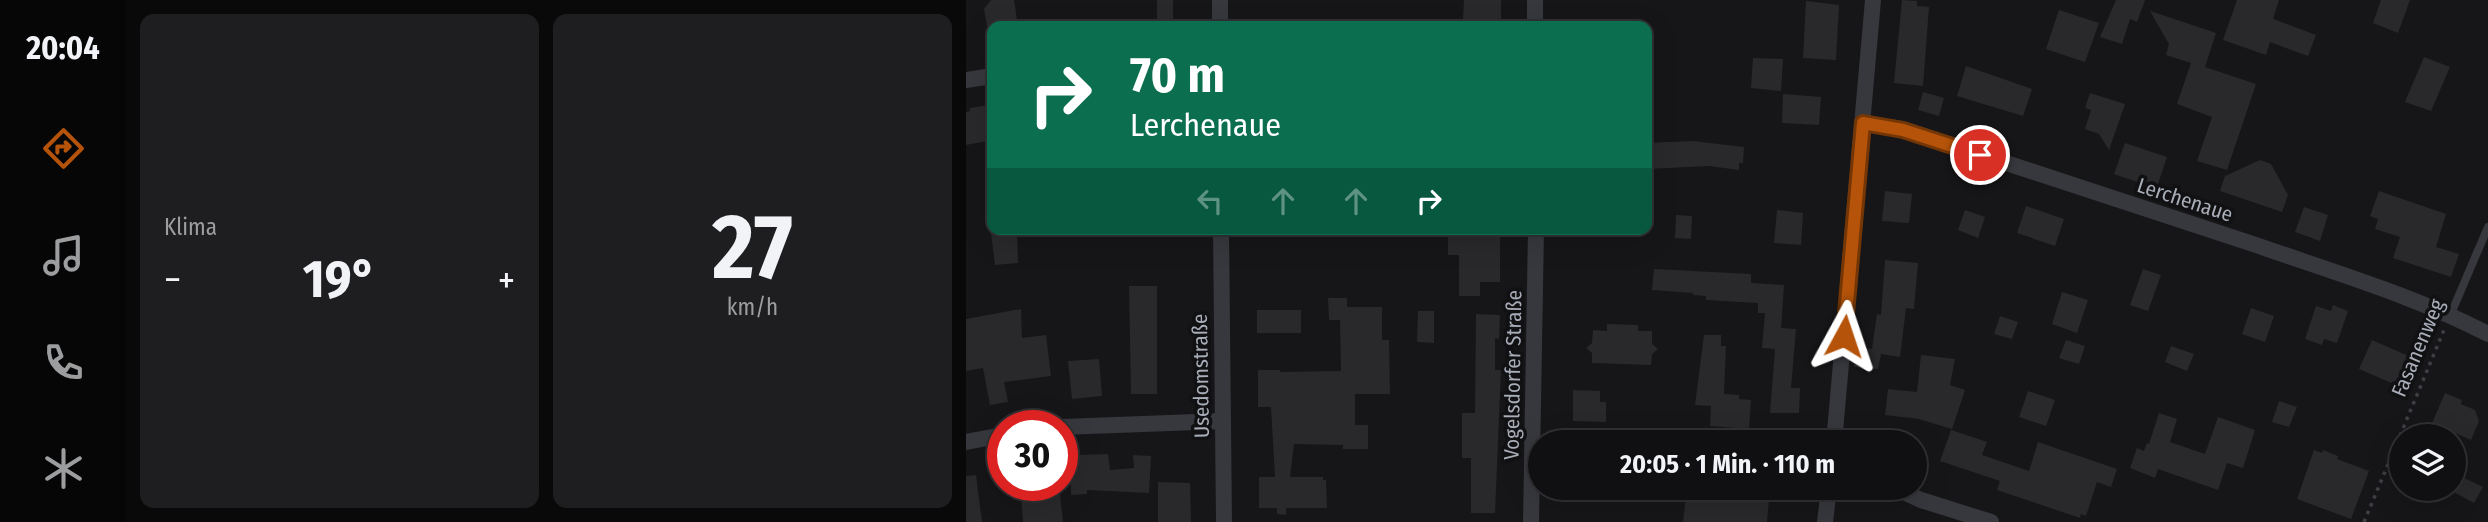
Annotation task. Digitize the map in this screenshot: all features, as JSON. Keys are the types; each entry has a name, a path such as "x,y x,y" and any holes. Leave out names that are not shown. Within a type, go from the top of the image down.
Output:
{"street":[{"path":"1220,0 1220,21"},
{"path":"1535,0 1535,21"},
{"path":"1835,430 1873,0"},
{"path":"966,80 987,77"},
{"name":"Lerchenaue","path":"1863,123 1903,130 2175,218 2386,291 2488,334"},
{"name":"Usedomstraße","path":"1221,235 1224,522"},
{"name":"Vogelsdorfer Straße","path":"1531,522 1536,235"},
{"path":"1078,426 1223,421"},
{"path":"966,442 987,438"},
{"path":"1825,522 1828,500"},
{"path":"1921,500 1991,522"}],"lane":[{"name":"Fasanenweg","path":"2450,316 2488,227"}],"path":[{"name":"Fasanenweg","path":"2364,522 2450,316"}],"building":[{"path":"991,0 1014,0 1017,21 987,21 987,26 984,9"},
{"path":"1157,0 1173,0 1173,21 1157,21"},
{"path":"1464,0 1501,0 1501,20 1463,19"},
{"path":"1902,0 1917,1 1917,6 1929,7 1923,86 1894,83"},
{"path":"2116,0 2145,0 2137,22 2130,19 2122,44 2100,37"},
{"path":"2237,0 2279,0 2273,19 2316,35 2308,56 2270,42 2266,55 2223,40"},
{"path":"2381,0 2410,0 2398,33 2373,23"},
{"path":"1806,1 1839,5 1836,60 1803,58"},
{"path":"2059,10 2099,23 2085,62 2046,49"},
{"path":"2150,11 2216,33 2205,67 2256,84 2227,170 2197,161 2212,117 2177,104 2191,63 2166,55 2169,44"},
{"path":"2424,57 2450,67 2431,111 2405,102"},
{"path":"1753,58 1783,59 1781,91 1751,88"},
{"path":"1966,66 2032,89 2023,116 1957,96"},
{"path":"1923,92 1944,98 1939,116 1918,110"},
{"path":"2090,93 2125,104 2109,150 2099,134 2085,129 2091,110 2085,108"},
{"path":"1783,94 1821,97 1819,125 1782,123"},
{"path":"987,105 987,141 966,145 966,112 970,111 970,108"},
{"path":"1693,141 1744,147 1743,163 1739,163 1739,170 1709,166 1652,169 1652,143"},
{"path":"2125,143 2167,157 2157,187 2114,174"},
{"path":"2260,160 2271,164 2288,195 2282,212 2220,191 2225,176"},
{"path":"1885,191 1912,194 1909,223 1882,221"},
{"path":"2379,191 2446,214 2436,247 2459,254 2451,277 2393,258 2400,237 2375,229 2378,219 2370,216"},
{"path":"2026,206 2064,219 2055,246 2017,233"},
{"path":"2304,207 2328,215 2320,241 2295,232"},
{"path":"1777,210 1803,213 1801,245 1774,243"},
{"path":"1965,210 1985,217 1978,238 1958,230"},
{"path":"1676,215 1692,216 1691,239 1675,238"},
{"path":"991,235 1017,235 1018,263 995,265"},
{"path":"1448,235 1500,235 1500,282 1480,282 1480,296 1459,296 1459,255 1448,255"},
{"path":"1885,260 1918,263 1914,309 1906,308 1900,357 1881,354 1878,369 1854,367 1855,346 1872,349 1877,314 1881,315"},
{"path":"1654,269 1751,274 1751,283 1784,285 1781,328 1796,329 1791,388 1800,388 1799,413 1770,413 1775,349 1762,348 1765,313 1758,313 1758,303 1706,300 1706,296 1693,293 1652,290"},
{"path":"2143,269 2161,275 2148,311 2130,305"},
{"path":"1129,286 1157,286 1157,394 1131,394"},
{"path":"2062,292 2088,300 2077,333 2052,324"},
{"path":"1328,298 1347,298 1347,307 1382,307 1382,340 1389,340 1390,394 1355,394 1355,425 1368,425 1368,449 1343,449 1343,445 1294,444 1290,477 1323,477 1323,480 1326,480 1327,508 1286,508 1286,515 1277,514 1277,508 1259,508 1259,477 1275,477 1271,407 1258,407 1258,370 1341,371 1340,320 1329,320"},
{"path":"2333,305 2348,311 2337,343 2324,339 2322,345 2305,339 2316,306 2331,311"},
{"path":"2251,308 2274,316 2265,342 2242,334"},
{"path":"1021,309 1022,338 1046,335 1051,376 1004,382 1008,402 990,405 983,368 966,371 966,319"},
{"path":"1257,310 1301,310 1301,333 1257,333"},
{"path":"1418,311 1434,311 1434,343 1417,342"},
{"path":"1476,314 1500,315 1499,339 1495,338 1495,370 1501,370 1495,513 1471,513 1471,458 1462,458 1462,413 1475,413"},
{"path":"2000,316 2018,322 2012,339 1994,334"},
{"path":"1607,324 1638,325 1638,331 1652,331 1652,344 1658,349 1652,354 1651,365 1592,363 1592,353 1586,348 1592,343 1593,330 1607,331"},
{"path":"1704,335 1721,335 1721,346 1726,346 1724,394 1739,395 1739,399 1751,400 1749,429 1710,426 1711,406 1695,405"},
{"path":"2066,340 2085,346 2079,364 2059,358"},
{"path":"2372,340 2413,358 2401,387 2359,369"},
{"path":"2171,346 2194,354 2187,371 2165,362"},
{"path":"1921,355 1955,359 1950,385 1965,390 1952,429 1919,419 1885,415 1888,389 1917,392"},
{"path":"1099,359 1102,396 1072,399 1068,361"},
{"path":"1573,390 1600,391 1600,402 1606,402 1606,422 1573,421"},
{"path":"2028,391 2055,400 2046,426 2019,417"},
{"path":"2445,393 2462,400 2461,404 2475,410 2479,421 2471,440 2466,438 2466,424 2432,423"},
{"path":"2279,401 2297,407 2289,427 2272,422"},
{"path":"2159,413 2177,419 2170,442 2205,454 2218,417 2255,430 2243,468 2227,463 2218,490 2158,469 2155,478 2130,468 2137,448 2144,451 2147,443 2149,444"},
{"path":"1951,430 1987,442 1982,455 2029,471 2038,442 2117,469 2111,487 2097,482 2086,516 2081,514 2080,518 1997,490 2000,481 1940,461"},
{"path":"2314,450 2322,453 2323,450 2338,456 2337,459 2369,471 2351,519 2297,499"},
{"path":"1108,454 1110,470 1134,468 1133,455 1151,456 1149,493 1087,490 1087,494 1078,495 1078,455"},
{"path":"976,475 982,522 966,522 966,476"},
{"path":"2466,479 2483,487 2474,503 2466,499"},
{"path":"1158,482 1190,483 1191,522 1158,522"},
{"path":"1686,500 1769,500 1767,522 1683,522"},
{"path":"1021,501 1061,501 1063,522 1023,522"}],"route":[{"path":"1844,336 1863,123 1903,130 1980,155"}]}
